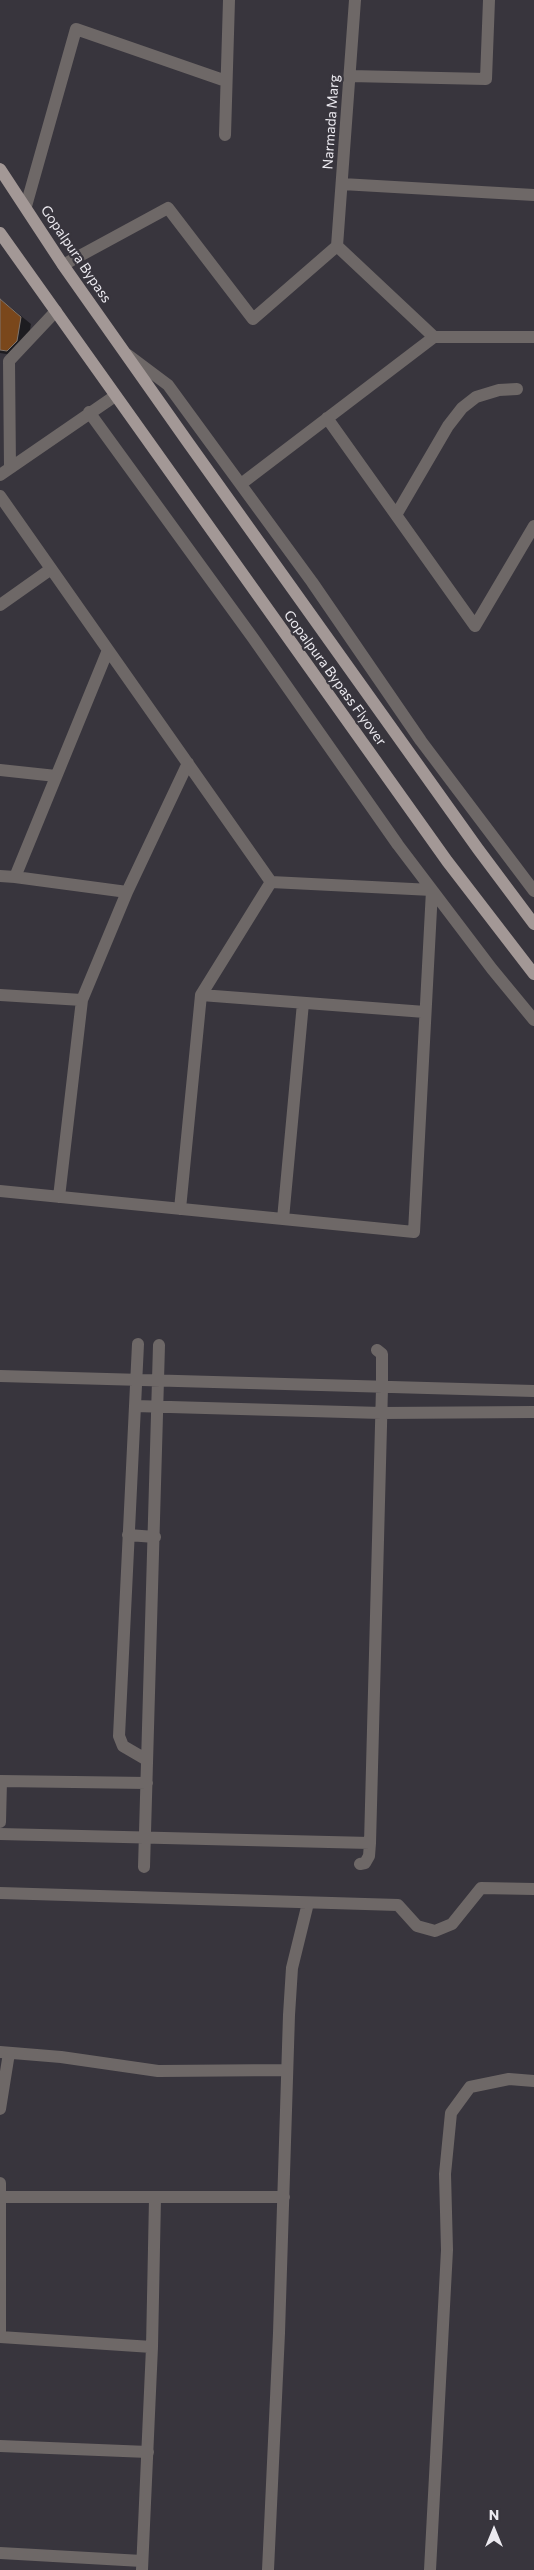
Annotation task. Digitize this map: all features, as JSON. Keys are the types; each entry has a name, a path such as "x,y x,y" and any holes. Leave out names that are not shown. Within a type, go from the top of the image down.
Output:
{"main road":[{"name":"Gopalpura Bypass","path":"0,169 26,206 63,266 128,355"},
{"path":"0,233 115,396"},
{"name":"Gopalpura Bypass Flyover","path":"128,355 478,849 534,924"},
{"name":"Gopalpura Bypass Flyover","path":"115,396 447,861 534,974"}],"street":[{"path":"224,135 229,0"},
{"name":"Narmada Marg","path":"337,246 355,0"},
{"path":"350,76 486,79 489,0"},
{"path":"26,206 76,29 226,81"},
{"path":"342,184 534,195"},
{"path":"63,266 168,208 253,319 337,246 434,337"},
{"path":"5,471 9,361 56,312"},
{"path":"240,484 434,337 534,337"},
{"path":"128,355 168,385 312,582 421,741 534,891"},
{"path":"396,515 448,426 462,408 476,397 499,390 516,389"},
{"path":"5,471 115,396"},
{"path":"89,412 432,890 492,969 534,1020"},
{"path":"327,418 475,626 534,526"},
{"path":"0,496 271,882"},
{"path":"0,605 51,569"},
{"path":"14,877 108,650"},
{"path":"59,1197 82,1000 127,892 188,763"},
{"path":"0,770 56,776"},
{"path":"0,876 127,892"},
{"path":"271,882 432,890"},
{"path":"180,1209 201,995 271,882"},
{"path":"0,1191 414,1232 432,890"},
{"path":"0,995 82,1000"},
{"path":"201,995 425,1012"},
{"path":"283,1219 303,1003"},
{"path":"138,1344 119,1736 123,1746 147,1760"},
{"path":"144,1868 147,1837 147,1760 155,1537 156,1406 159,1344"},
{"path":"360,1864 365,1863 369,1856 370,1843 382,1388 382,1354 377,1350"},
{"path":"0,1376 158,1382 534,1391"},
{"path":"135,1406 381,1413 534,1412"},
{"path":"128,1535 155,1537"},
{"path":"0,1822 1,1781 147,1784"},
{"path":"0,1834 370,1843"},
{"path":"0,1893 398,1906 417,1926 435,1931 452,1924 481,1888 534,1889"},
{"path":"268,2570 284,2197 286,2070 292,1968 308,1903"},
{"path":"0,2109 4,2052 61,2057 158,2071 286,2070"},
{"path":"430,2570 447,2250 445,2174 451,2113 470,2087 509,2079 534,2081"},
{"path":"0,2183 0,2337 152,2347"},
{"path":"1,2197 284,2197"},
{"path":"0,2553 142,2565 152,2347 155,2198"},
{"path":"0,2446 148,2452"}],"building":[{"path":"0,299 21,317 17,341 7,351 0,350"}]}
